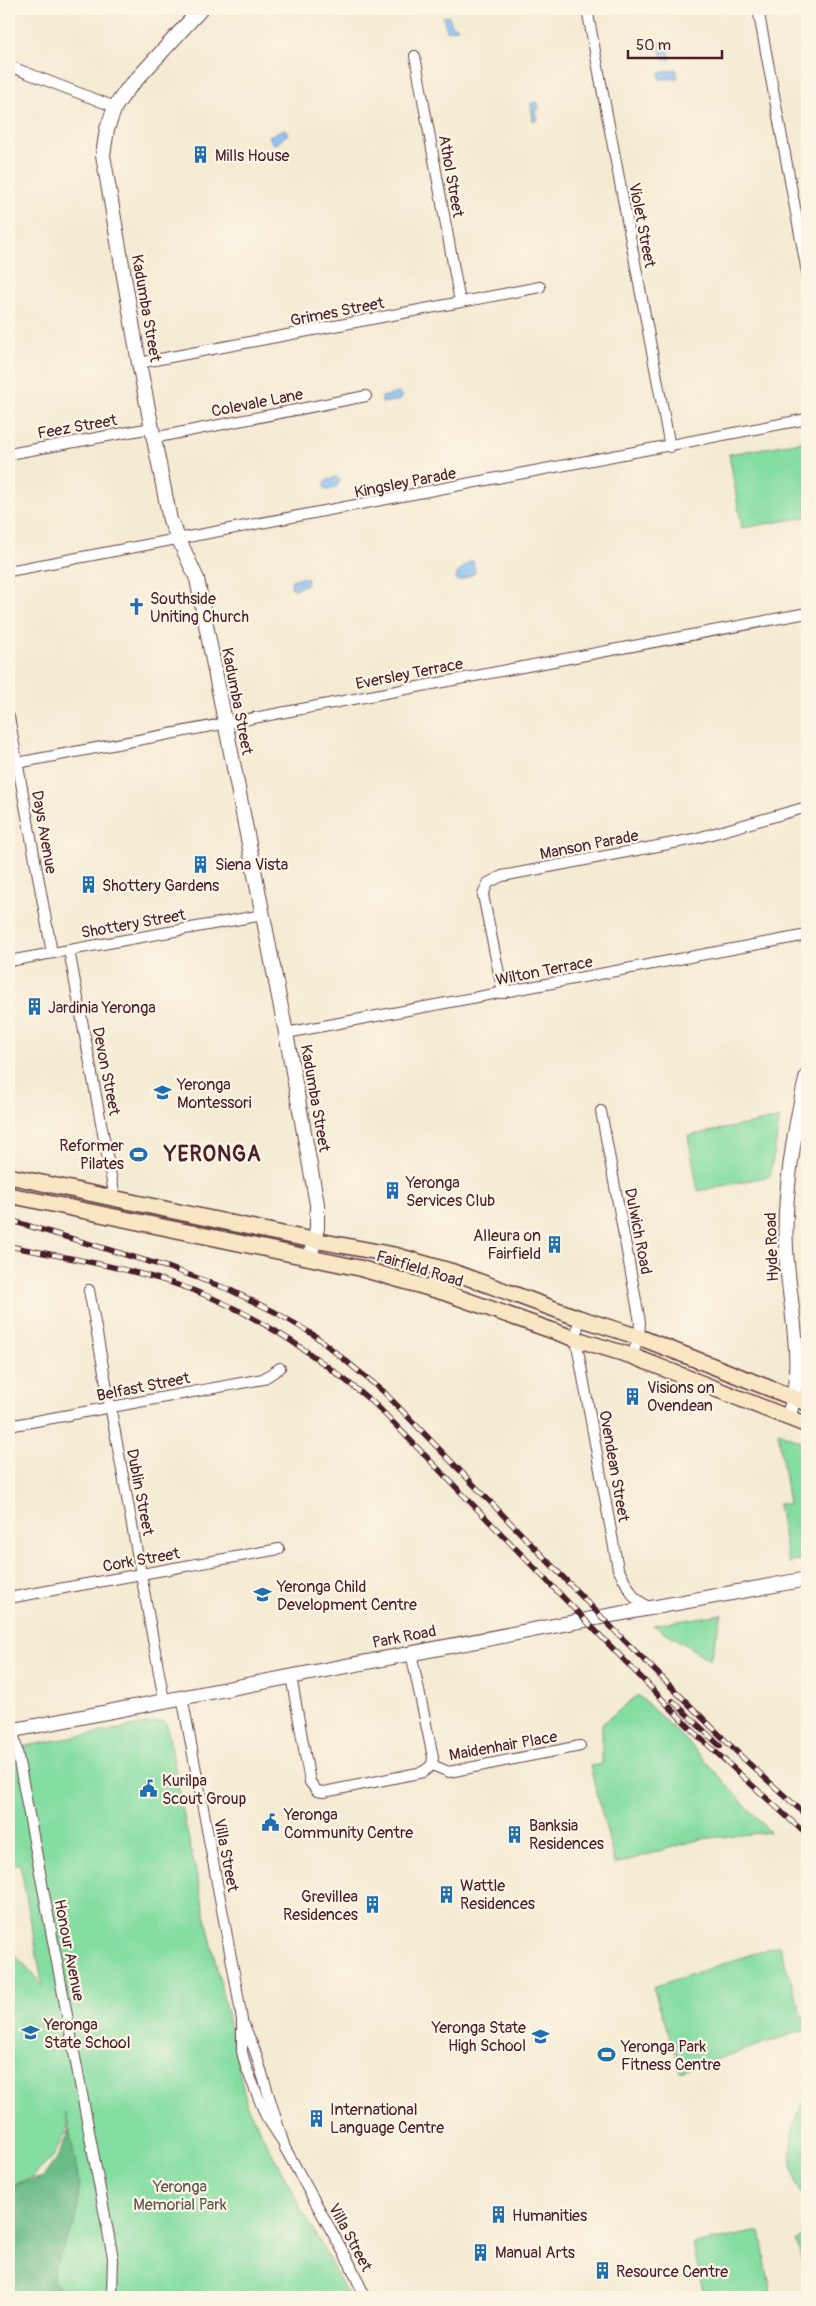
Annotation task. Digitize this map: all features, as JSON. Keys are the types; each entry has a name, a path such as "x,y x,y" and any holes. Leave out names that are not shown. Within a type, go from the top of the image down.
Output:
{"main road":[{"name":"Fairfield Road","path":"9,1176 394,1255 453,1272 578,1318 639,1337 801,1401"},
{"name":"Fairfield Road","path":"9,1195 359,1268 443,1292 576,1339 632,1356 807,1425"}],"street":[{"name":"Kadumba Street","path":"201,9 126,91 115,107 107,129 103,155 139,363 170,520 198,579 224,723 286,1033 317,1204 315,1240 310,1258"},
{"name":"Violet Street","path":"587,9 670,446"},
{"path":"758,9 807,272"},
{"name":"Athol Street","path":"415,56 460,302"},
{"path":"9,66 115,107"},
{"name":"Grimes Street","path":"139,363 540,286"},
{"name":"Colevale Lane","path":"152,433 366,396"},
{"name":"Kingsley Parade","path":"9,572 807,419"},
{"name":"Feez Street","path":"9,454 152,433"},
{"name":"Eversley Terrace","path":"17,763 807,613"},
{"name":"Days Avenue","path":"9,724 52,953"},
{"name":"Manson Parade","path":"503,993 483,895 488,883 502,876 694,839 807,808"},
{"name":"Shottery Street","path":"9,961 263,915"},
{"name":"Wilton Terrace","path":"286,1033 807,935"},
{"name":"Devon Street","path":"69,950 115,1198"},
{"name":"Hyde Road","path":"788,1418 801,1401 786,1247 787,1212 795,1137 807,1075"},
{"name":"Dulwich Road","path":"601,1111 640,1322 639,1337 632,1356"},
{"name":"Dublin Street","path":"89,1290 164,1700"},
{"name":"Ovendean Street","path":"578,1318 576,1339 618,1569 634,1597 649,1608"},
{"name":"Belfast Street","path":"9,1426 263,1380 280,1368"},
{"name":"Cork Street","path":"9,1598 278,1549"},
{"name":"Park Road","path":"11,1731 182,1696 807,1579"},
{"path":"290,1676 310,1782 317,1791 324,1792 423,1772 432,1765 411,1653"},
{"name":"Villa Street","path":"182,1696 242,2020 255,2051 281,2139 350,2264 365,2297"},
{"name":"Honour Avenue","path":"11,1731 113,2258 112,2294"},
{"name":"Maidenhair Place","path":"432,1765 448,1772 580,1746"}],"green space":[{"path":"807,441 807,517 742,528 729,454"},
{"path":"780,1118 770,1176 698,1191 688,1136"},
{"path":"778,1432 807,1444 807,1559 788,1563 778,1504 789,1504"},
{"path":"722,1614 710,1660 653,1625"},
{"path":"638,1695 687,1741 770,1832 701,1839 615,1864 590,1766 602,1764 602,1724"},
{"name":"Yeronga Memorial Park","path":"163,1721 167,1725 185,1822 247,2106 349,2297 9,2297 79,2183 66,2113 68,2126 53,2157 32,2178 9,2186 9,1950 29,1969 43,1987 20,1864 9,1865 9,1749"},
{"path":"779,1945 807,2029 681,2071 653,1987"},
{"path":"807,2096 807,2205 795,2178 791,2150 795,2123"},
{"path":"69,2130 78,2177 77,2212 55,2267 53,2282 71,2297 9,2297 9,2186 43,2177 57,2158"},
{"path":"760,2231 771,2293 746,2297 704,2297 693,2244"},
{"path":"807,2234 807,2274 796,2242"}],"water":[{"path":"443,17 449,17 452,26 457,27 457,29 447,31"},
{"path":"667,42 671,59 663,60 659,43"},
{"path":"676,69 678,78 660,79 659,73"},
{"path":"538,102 539,109 535,110 537,120 533,121 531,103"},
{"path":"285,129 288,134 276,144 272,143 269,136"},
{"path":"399,393 403,397 400,400 382,403 382,397"},
{"path":"337,477 340,481 338,485 333,489 326,490 324,486 326,481"},
{"path":"470,561 473,561 475,573 459,581 456,580 457,574"},
{"path":"307,578 307,584 296,589 291,587 292,580"}],"railway":[{"path":"9,1220 170,1268 228,1289 275,1312 314,1335 383,1391 621,1637 744,1759 807,1816"},
{"path":"9,1246 91,1262 172,1283 228,1305 305,1350 376,1405 697,1735 807,1835"},
{"path":"673,1701 720,1746"}],"place":[{"name":"Mills House","path":"201,155"},
{"name":"Southside Uniting Church","path":"136,607"},
{"name":"Siena Vista","path":"201,864"},
{"name":"Shottery Gardens","path":"88,885"},
{"name":"Jardinia Yeronga","path":"34,1007"},
{"name":"Yeronga Montessori","path":"163,1093"},
{"name":"Reformer Pilates","path":"138,1154"},
{"name":"Yeronga Services Club","path":"392,1191"},
{"name":"Alleura on Fairfield","path":"555,1244"},
{"name":"Visions on Ovendean","path":"633,1396"},
{"name":"Yeronga Child Development Centre","path":"263,1595"},
{"name":"Kurilpa Scout Group","path":"148,1789"},
{"name":"Yeronga Community Centre","path":"270,1823"},
{"name":"Banksia Residences","path":"515,1834"},
{"name":"Wattle Residences","path":"446,1894"},
{"name":"Grevillea Residences","path":"372,1905"},
{"name":"Yeronga State School","path":"30,2033"},
{"name":"Yeronga State High School","path":"540,2036"},
{"name":"Yeronga Park Fitness Centre","path":"607,2055"},
{"name":"International Language Centre","path":"316,2118"},
{"name":"Humanities","path":"498,2215"},
{"name":"Manual Arts","path":"481,2252"},
{"name":"Resource Centre","path":"602,2271"}],"district":[{"name":"YERONGA","path":"213,1154"}]}
